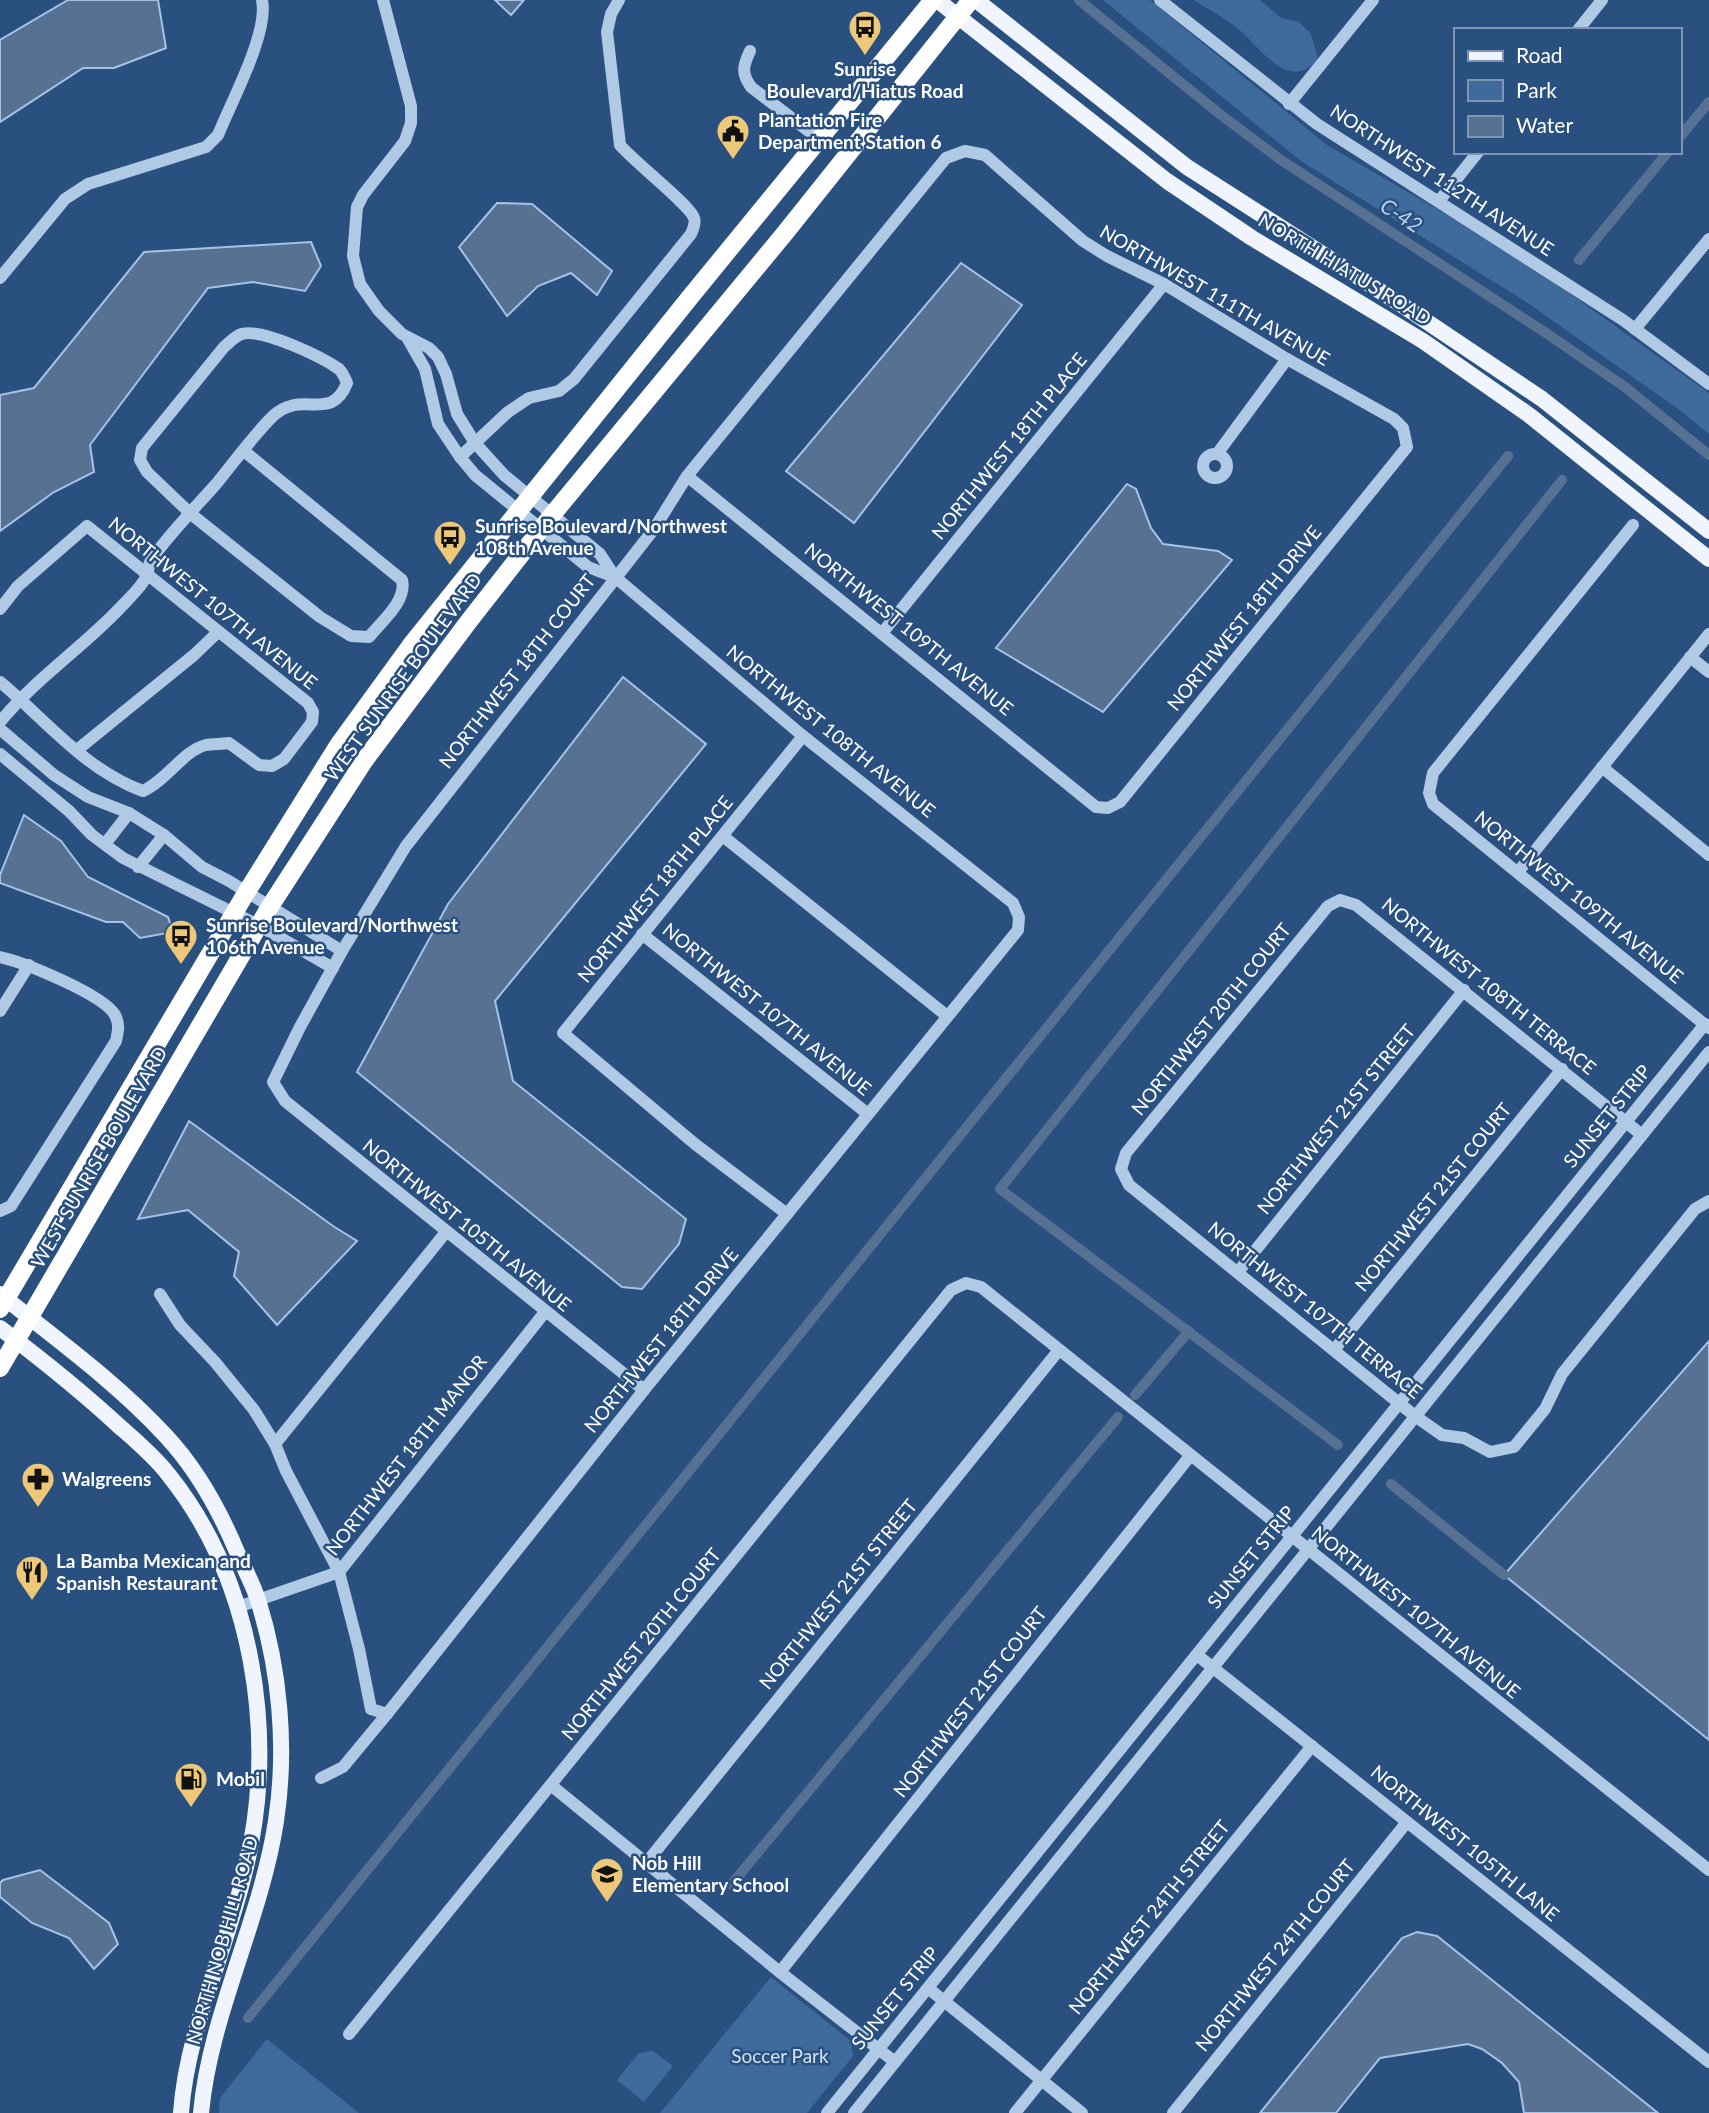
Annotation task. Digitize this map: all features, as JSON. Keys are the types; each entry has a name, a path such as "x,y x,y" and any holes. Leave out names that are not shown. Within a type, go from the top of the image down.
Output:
{"highway":[{"name":"WEST SUNRISE BOULEVARD","path":"2,1301 246,892 347,733 411,645 819,139 935,0"},
{"name":"WEST SUNRISE BOULEVARD","path":"0,1368 258,925 364,761 474,613 785,233 957,17 974,0"}],"main road":[{"name":"NORTH HIATUS ROAD","path":"935,0 1167,181 1252,238 1423,341 1529,415 1709,559"},
{"name":"NORTH HIATUS ROAD","path":"974,0 1187,167 1542,399 1709,531"},
{"name":"NORTH NOB HILL ROAD","path":"2,1301 30,1318 129,1399 183,1455 206,1487 224,1521 258,1599 274,1663 281,1728 276,1821 250,1929 214,2041 201,2113"},
{"name":"NORTH NOB HILL ROAD","path":"0,1328 77,1387 144,1448 187,1500 200,1521 238,1607 252,1667 260,1725 255,1815 246,1867 195,2034 181,2113"}],"street":[{"path":"0,278 65,199 88,184 206,148 218,135 259,37 264,8 262,0"},
{"name":"NORTHWEST 108TH AVENUE","path":"383,0 411,106 411,122 405,141 368,188 357,207 353,256 360,284 379,311 408,339 425,369 438,424 460,457 475,475 519,512 547,522 600,554 615,577 803,736 1013,903 1019,917"},
{"path":"460,457 509,412 529,398 559,391 575,379 691,234 695,225 694,216 682,203 632,160 620,145 607,32 611,14 619,0"},
{"name":"NORTHWEST 112TH AVENUE","path":"1160,0 1289,104 1635,329 1708,381"},
{"path":"1289,104 1373,0"},
{"path":"1580,28 1602,0"},
{"path":"750,51 743,67 745,78 751,87 819,139"},
{"name":"NORTHWEST 111TH AVENUE","path":"965,152 985,155 1083,241 1107,256 1164,284 1287,359 1394,419 1403,428 1407,447"},
{"name":"NORTHWEST 18TH COURT","path":"273,1082 342,951 405,846 654,529 688,476 947,158 965,152"},
{"path":"1439,201 1476,154"},
{"path":"1635,329 1709,239"},
{"name":"NORTHWEST 18TH PLACE","path":"883,632 1164,284"},
{"path":"0,722 19,698 118,609 147,576 149,563 191,514 244,451 273,415 290,405 321,405 334,402 342,396 347,383 342,371 323,359 286,342 251,333 240,334 142,448 140,460 147,472 191,514 320,617 351,636 369,637 400,600 402,580 244,451"},
{"name":"NORTHWEST 108TH AVENUE","path":"408,339 429,348 438,358 446,374 457,414 475,443 504,475 531,496 547,522"},
{"path":"1217,454 1287,359"},
{"name":"NORTHWEST 18TH DRIVE","path":"1108,808 1120,802 1407,447"},
{"name":"NORTHWEST 109TH AVENUE","path":"688,476 1096,807 1108,808"},
{"name":"NORTHWEST 109TH AVENUE","path":"1633,525 1433,773 1429,793 1433,804 1707,1026"},
{"name":"NORTHWEST 107TH AVENUE","path":"0,609 18,586 86,526 308,703 313,712 312,722 284,759 272,766 259,765 229,743 205,746 191,753 157,785 143,791 97,768 77,750"},
{"path":"0,682 77,750 194,655 218,632"},
{"path":"1518,872 1709,634"},
{"path":"1690,657 1709,672"},
{"path":"0,729 54,775 88,797 129,813 164,835 202,867 342,951"},
{"name":"NORTHWEST 18TH PLACE","path":"787,1214 695,1144 563,1033 803,736"},
{"path":"0,754 69,811 92,835 138,867 258,925 333,968"},
{"path":"1602,767 1709,855"},
{"path":"105,844 129,813"},
{"path":"138,867 164,835"},
{"path":"724,837 947,1016"},
{"name":"NORTHWEST 108TH TERRACE","path":"1340,900 1356,905 1642,1135"},
{"name":"NORTHWEST 20TH COURT","path":"1121,1169 1126,1153 1328,906 1340,900"},
{"name":"NORTHWEST 18TH DRIVE","path":"321,1778 343,1767 387,1714 644,1390 1018,930 1019,917"},
{"name":"NORTHWEST 107TH AVENUE","path":"642,934 867,1114"},
{"path":"0,957 29,965 83,991 113,1012 119,1028 116,1041 11,1206 0,1211"},
{"path":"0,1011 29,965"},
{"name":"NORTHWEST 21ST STREET","path":"1238,1272 1464,990"},
{"name":"SUNSET STRIP","path":"827,2113 1707,1026"},
{"name":"SUNSET STRIP","path":"854,2113 1709,1052"},
{"name":"NORTHWEST 21ST COURT","path":"1335,1350 1562,1069"},
{"name":"NORTHWEST 105TH AVENUE","path":"273,1082 285,1101 644,1390"},
{"name":"NORTHWEST 107TH TERRACE","path":"1121,1169 1129,1185 1400,1405 1443,1435 1464,1438 1490,1452 1514,1447 1545,1409 1562,1374 1695,1209 1709,1201"},
{"path":"275,1444 446,1232"},
{"name":"NORTHWEST 107TH AVENUE","path":"966,1283 981,1287 1709,1870"},
{"name":"NORTHWEST 20TH COURT","path":"349,2034 951,1290 966,1283"},
{"path":"160,1294 180,1325 215,1362 254,1410 275,1444 286,1471 339,1572 371,1709 387,1714"},
{"name":"NORTHWEST 18TH MANOR","path":"238,1607 339,1572 545,1312"},
{"name":"NORTHWEST 21ST STREET","path":"647,1862 1059,1350"},
{"name":"NORTHWEST 21ST COURT","path":"780,1972 1190,1456"},
{"name":"NORTHWEST 105TH LANE","path":"1197,1656 1709,2062"},
{"name":"NORTHWEST 24TH STREET","path":"1015,2113 1312,1746"},
{"path":"552,1786 895,2062"},
{"name":"NORTHWEST 24TH COURT","path":"1173,2113 1406,1822"},
{"path":"928,1989 1082,2113"}],"green space":[{"path":"1103,0 1150,0 1327,145 1516,255 1709,393 1709,434 1678,409 1529,304 1301,161"},
{"path":"1193,0 1260,0 1281,18 1299,22 1311,34 1318,58 1308,68 1298,72 1288,71 1269,59 1232,24"},
{"name":"Soccer Park","path":"771,1977 851,2041 853,2056 807,2113 660,2113"},
{"path":"267,2039 359,2113 219,2113 220,2098"},
{"path":"653,2051 673,2066 644,2102 617,2080 639,2053"}],"water":[{"path":"68,0 158,0 166,48 114,68 83,68 0,122 0,40"},
{"path":"495,0 524,0 511,15"},
{"path":"497,203 532,204 612,271 597,295 571,273 538,286 507,316 459,247"},
{"path":"311,242 321,266 305,291 253,282 208,288 90,445 94,472 54,492 0,531 0,395 34,388 144,252"},
{"path":"961,263 1022,305 854,523 786,471"},
{"path":"1127,484 1136,489 1151,528 1163,544 1218,551 1232,560 1103,712 996,648"},
{"path":"623,677 706,744 495,1001 513,1081 686,1219 679,1244 642,1289 622,1287 357,1072 448,904"},
{"path":"24,815 61,841 88,877 168,917 173,932 140,938 123,922 106,922 0,883 0,875"},
{"path":"189,1121 357,1241 277,1325 234,1276 239,1252 188,1210 138,1219"},
{"path":"1709,1341 1709,1740 1504,1575"},
{"path":"40,1870 109,1923 118,1944 94,1969 69,1938 32,1923 0,1897 0,1883 3,1880"},
{"path":"1417,1932 1437,1936 1658,2113 1524,2113 1519,2082 1502,2063 1482,2049 1468,2044 1380,2058 1336,2113 1260,2113 1402,1938"}],"waterway":[{"name":"C-42","path":"1079,0 1281,160 1625,387 1709,455"},
{"path":"1681,136 1709,102"},
{"path":"1579,260 1666,154"},
{"path":"248,2018 1508,456"},
{"path":"1338,1445 1000,1189 1562,480"},
{"path":"1135,1395 1189,1331"},
{"path":"731,1885 1118,1417"},
{"path":"1391,1484 1504,1575"}],"place":[{"name":"Sunrise Boulevard/Hiatus Road","path":"865,57"},
{"name":"Plantation Fire Department Station 6","path":"733,161"},
{"name":"Sunrise Boulevard/Northwest 108th Avenue","path":"450,567"},
{"name":"Sunrise Boulevard/Northwest 106th Avenue","path":"181,966"},
{"name":"Walgreens","path":"38,1509"},
{"name":"La Bamba Mexican and Spanish Restaurant","path":"32,1602"},
{"name":"Mobil","path":"191,1809"},
{"name":"Nob Hill Elementary School","path":"607,1904"}]}
